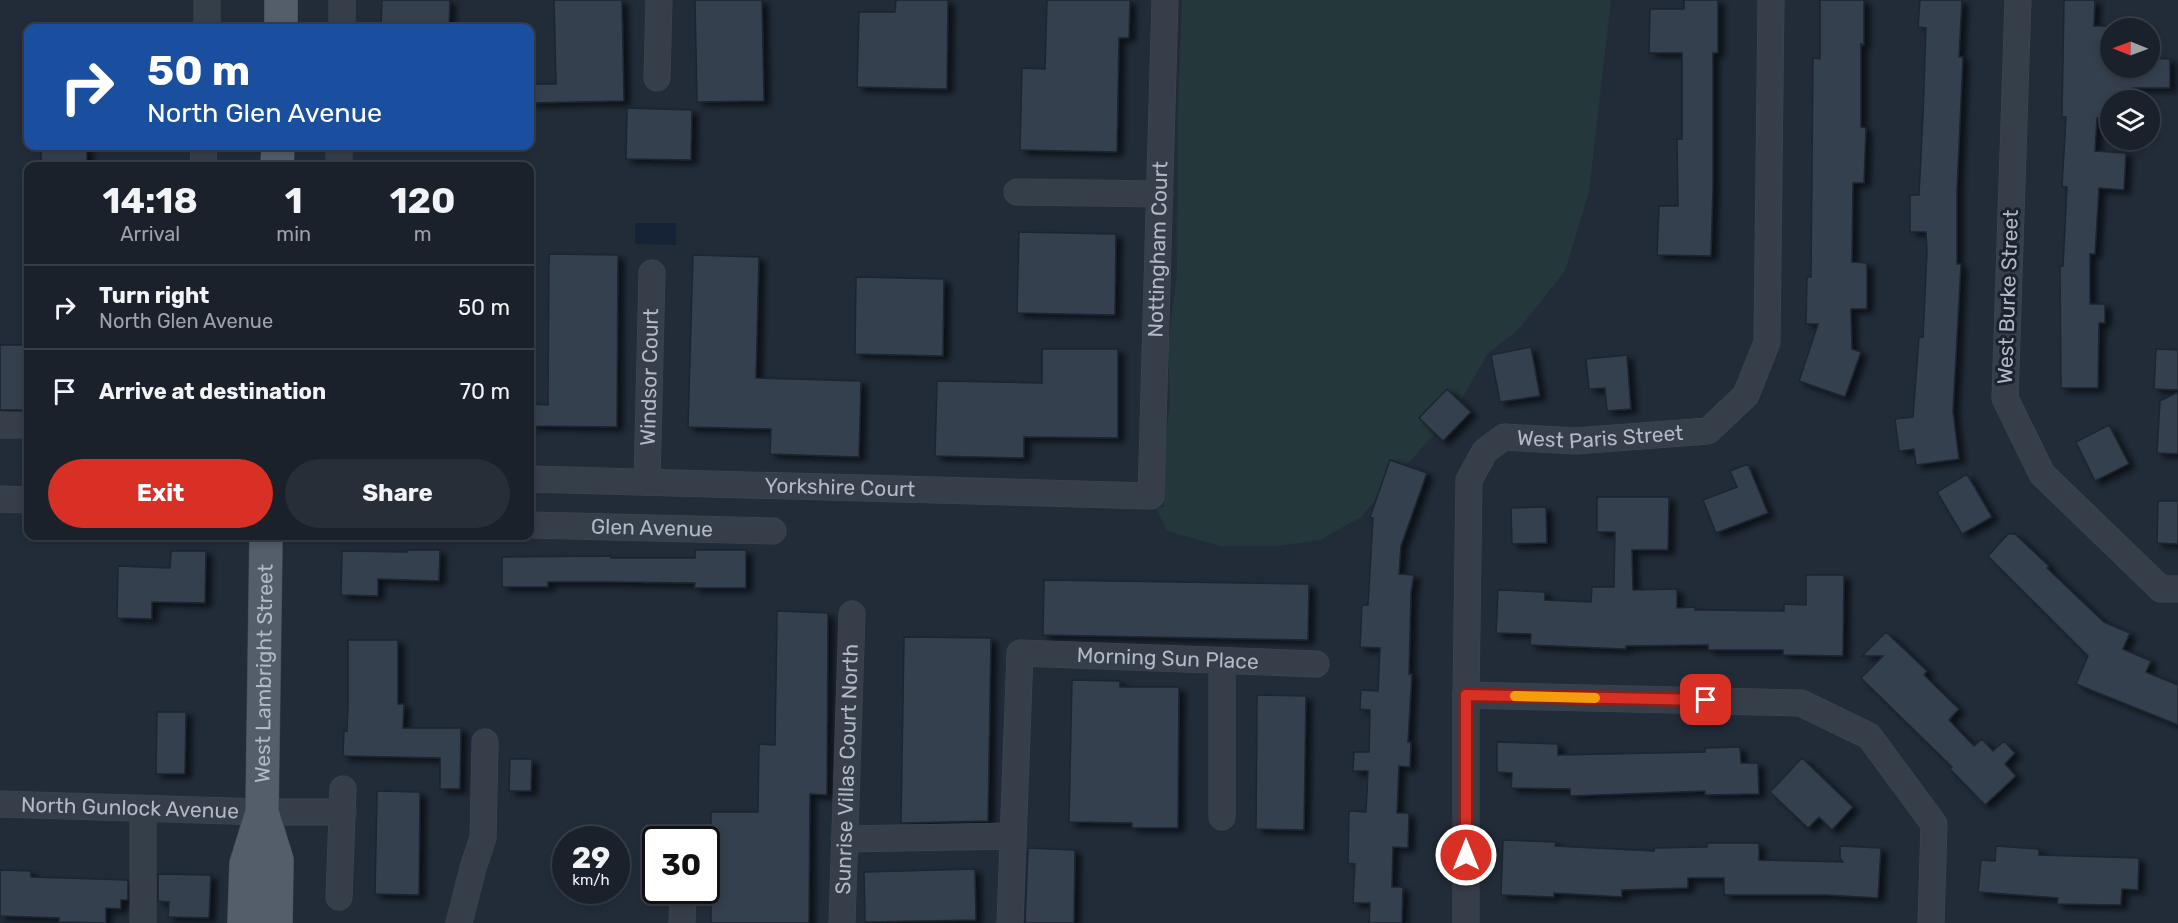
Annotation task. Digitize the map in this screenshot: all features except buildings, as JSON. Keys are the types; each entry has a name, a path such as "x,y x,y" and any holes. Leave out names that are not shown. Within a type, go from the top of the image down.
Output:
{"main road":[{"path":"281,0 281,24"},
{"name":"West Lambright Street","path":"244,923 246,864 262,812 266,540"},
{"name":"West Lambright Street","path":"262,812 277,860 276,923"}],"street":[{"path":"207,0 207,24"},
{"path":"342,0 342,24"},
{"path":"657,78 659,0"},
{"name":"Nottingham Court","path":"1151,496 1165,0"},
{"name":"West Paris Street","path":"1466,923 1469,480 1485,451 1504,437 1575,441 1708,431 1746,395 1767,342 1771,0"},
{"name":"West Burke Street","path":"2018,0 2005,398 2042,474 2162,589 2178,589"},
{"path":"1017,192 1160,194"},
{"name":"Windsor Court","path":"646,482 652,273"},
{"path":"0,425 24,425"},
{"name":"Yorkshire Court","path":"534,479 1151,496"},
{"path":"0,499 24,500"},
{"name":"Glen Avenue","path":"534,525 773,531"},
{"name":"Sunrise Villas Court North","path":"842,923 852,614"},
{"name":"Morning Sun Place","path":"1012,836 1020,653 1317,664"},
{"path":"1222,661 1222,817"},
{"path":"1466,695 1801,702 1869,736 1934,824 1931,923"},
{"path":"459,923 483,838 485,741"},
{"name":"North Gunlock Avenue","path":"0,804 262,812 343,801 339,897"},
{"path":"143,808 143,923"},
{"path":"844,839 1012,836 1010,923"},
{"path":"682,904 682,923"}],"shaded area":[{"path":"1182,0 1611,0 1589,192 1565,271 1518,330 1488,353 1456,409 1361,517 1320,540 1276,546 1220,546 1167,531 1156,508 1164,507 1166,436 1170,404 1168,345 1177,272 1178,105"}],"water":[{"path":"635,223 676,223 676,245 635,244"}],"slow traffic":[{"path":"1515,696 1595,698"}],"route":[{"path":"1466,855 1466,695 1706,700"}]}
